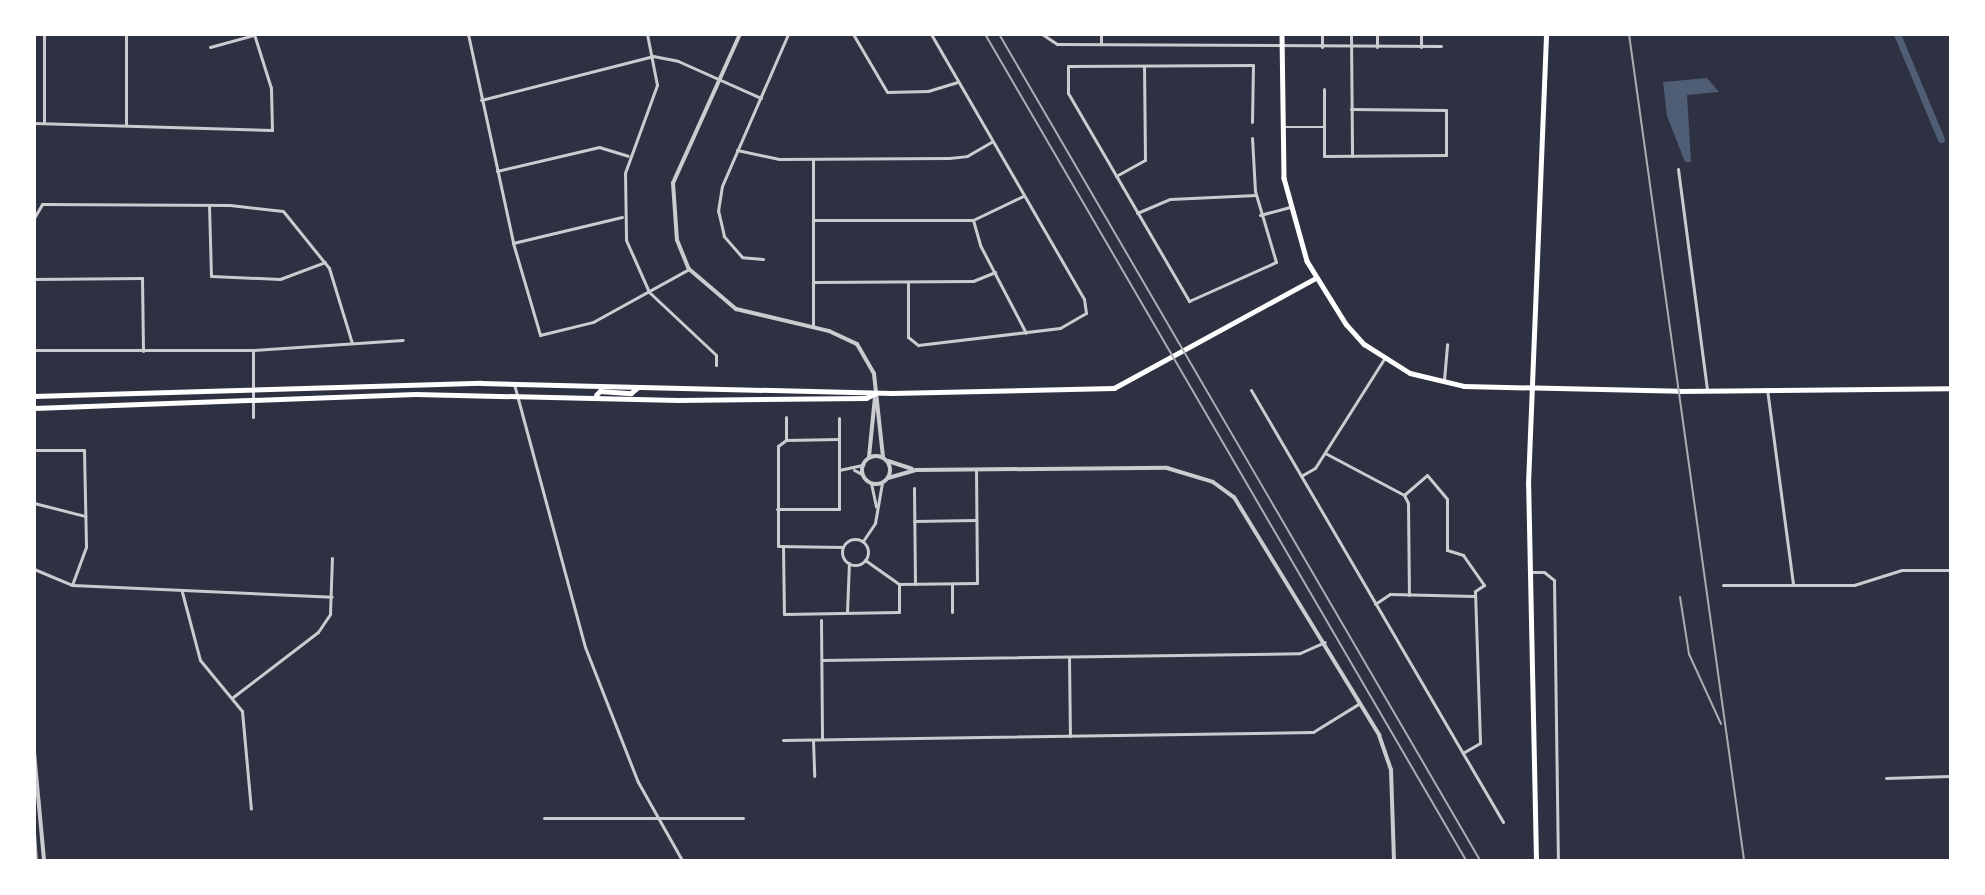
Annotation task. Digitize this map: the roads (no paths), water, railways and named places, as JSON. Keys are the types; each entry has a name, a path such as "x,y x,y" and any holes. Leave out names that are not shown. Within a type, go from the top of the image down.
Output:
{"main road":[{"path":"1282,34 1282,127 1289,207 1316,278 1346,324 1384,359 1444,383 1707,390 1950,388"},
{"path":"1536,861 1528,572 1532,385 1546,34"},
{"path":"34,396 253,394 514,383 876,393 1080,390 1114,387 1151,372 1316,278"},
{"path":"596,395 600,391 631,393 637,387"},
{"path":"670,389 678,400"},
{"path":"34,408 253,404 514,394 596,395 678,400 866,398 876,393"}],"street":[{"path":"44,34 44,123"},
{"path":"126,34 126,124"},
{"path":"468,34 513,243 540,335 593,322 689,269"},
{"path":"647,34 652,56 654,99 628,156 622,217 633,263 649,292 716,355 716,365"},
{"path":"740,34 673,183 671,212 689,269 736,309 813,327 857,344 873,374 888,478"},
{"path":"763,259 742,257 724,236 718,211 737,150 788,34"},
{"path":"853,34 887,93 927,92 957,82"},
{"path":"908,282 908,337 918,345 1060,328 1086,313 1084,299 991,142 931,34"},
{"path":"1042,34 1050,44 1257,42 1282,47 1441,46"},
{"path":"1101,34 1101,44"},
{"path":"1322,34 1322,47"},
{"path":"1351,34 1352,156"},
{"path":"1377,34 1377,47"},
{"path":"1421,34 1421,47"},
{"path":"34,123 272,130 271,88 254,35 210,47"},
{"path":"481,100 652,56 761,98"},
{"path":"1252,122 1253,65 1068,66 1068,93 1189,301 1276,262 1260,215 1256,195 1252,138"},
{"path":"1116,176 1145,160 1144,66"},
{"path":"1324,89 1324,156 1446,155 1446,110 1351,109"},
{"path":"737,150 779,159 949,158 967,156 991,142"},
{"path":"497,171 599,147 628,156"},
{"path":"813,159 813,327"},
{"path":"1678,169 1707,390"},
{"path":"1137,213 1170,199 1256,195"},
{"path":"814,220 973,220 1023,196"},
{"path":"34,218 42,204 209,205 283,211 325,262 352,343"},
{"path":"209,205 211,276 280,279 325,262"},
{"path":"1260,215 1289,207"},
{"path":"513,243 622,217"},
{"path":"973,220 995,272 1026,333"},
{"path":"814,282 973,281 995,272"},
{"path":"34,279 142,278 143,351"},
{"path":"34,350 253,350 403,340"},
{"path":"1444,383 1447,344"},
{"path":"253,350 253,417"},
{"path":"1301,476 1315,468 1384,359"},
{"path":"514,383 514,394 585,647 656,818 682,861"},
{"path":"1767,389 1793,583"},
{"path":"1251,390 1503,822"},
{"path":"854,470 869,458 876,393"},
{"path":"786,417 786,440 777,451 778,546 843,548"},
{"path":"777,509 839,508 839,418"},
{"path":"786,440 839,439"},
{"path":"34,450 84,450 86,547 72,585"},
{"path":"1325,453 1404,495 1408,503 1409,595"},
{"path":"869,458 885,459 916,470"},
{"path":"862,474 863,465"},
{"path":"865,560 863,541 875,523 882,483 888,478 916,470 1167,468 1213,482 1234,497 1325,642 1360,703 1391,770 1394,861"},
{"path":"849,563 865,560 899,584 977,583 976,469"},
{"path":"839,470 854,470 862,474 871,483 877,507"},
{"path":"1404,495 1427,475 1447,499 1447,550 1463,555 1484,585 1476,596 1480,743 1463,753"},
{"path":"871,483 882,483"},
{"path":"914,488 915,584"},
{"path":"34,503 85,516"},
{"path":"914,521 976,520"},
{"path":"843,548 851,539 863,541"},
{"path":"783,546 784,614 899,612 899,584"},
{"path":"843,548 849,563 847,613"},
{"path":"233,697 318,632 332,597 332,558"},
{"path":"34,569 72,585 182,592 332,597"},
{"path":"1723,585 1793,583 1854,585 1902,570 1950,570"},
{"path":"1528,572 1544,572 1554,580 1558,861"},
{"path":"952,584 952,612"},
{"path":"182,592 200,660 233,697 246,726 252,809"},
{"path":"1375,604 1390,594 1476,596"},
{"path":"821,620 822,739"},
{"path":"822,660 1300,653 1325,642"},
{"path":"1069,657 1070,736"},
{"path":"783,740 1313,732 1360,703"},
{"path":"813,740 814,776"},
{"path":"34,752 44,861"},
{"path":"1886,778 1950,776"},
{"path":"544,818 743,818"},
{"path":"34,833 36,861"}],"lane":[{"path":"1282,127 1324,127"}],"water":[{"path":"1707,78 1719,92 1687,95 1691,162 1685,162 1667,116 1663,82"}],"waterway":[{"path":"1897,34 1941,139"}],"railway":[{"path":"985,34 1466,860"},
{"path":"999,34 1480,860"},
{"path":"1629,34 1744,860"},
{"path":"1680,597 1689,654 1721,724"}]}
